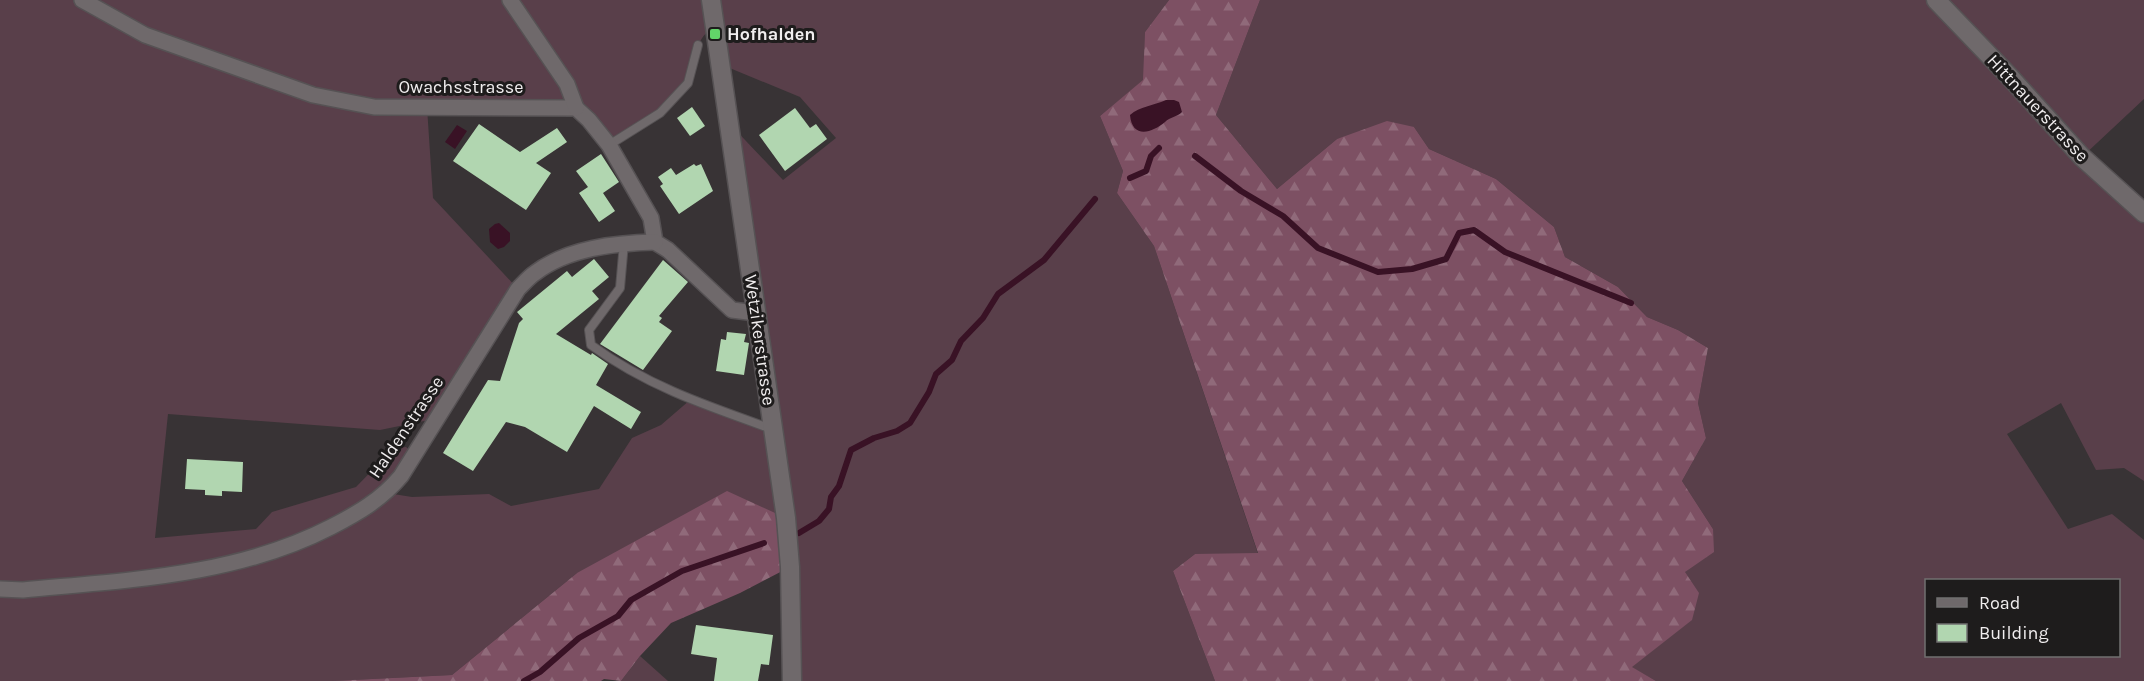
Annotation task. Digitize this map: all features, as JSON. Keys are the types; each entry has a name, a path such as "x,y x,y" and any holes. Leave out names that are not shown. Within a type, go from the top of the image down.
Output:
{"street":[{"name":"Owachsstrasse","path":"82,0 145,35 313,95 374,107 576,108"},
{"path":"510,0 567,84 576,108 609,145 651,218 655,242 668,250 732,310 756,313"},
{"name":"Wetzikerstrasse","path":"711,0 786,518 790,567 792,681"},
{"name":"Hittnauerstrasse","path":"1936,0 2082,157 2144,213"},
{"name":"Haldenstrasse","path":"0,589 23,590 163,577 237,562 308,539 365,509 386,493 401,476 518,289 535,273 554,261 576,253 624,243 655,242"}],"lane":[{"path":"609,145 660,113 688,82 698,45"},
{"path":"624,243 620,288 589,330 591,345 636,375 690,400 773,430"}],"shaded area":[{"path":"0,0 1169,0 1145,32 1144,80 1100,116 1123,171 1117,193 1154,246 1258,554 1195,554 1173,571 1215,681 792,681 790,567 577,573 452,675 332,681 0,681","holes":["714,27 720,64 800,97 836,138 783,180 728,122 773,429 690,400 661,425 632,438 599,489 511,506 489,494 412,497 387,493 414,454 406,447 394,448 356,487 272,512 256,529 155,538 168,414 380,430 435,421 518,289 433,198 427,107 576,108 609,145 650,118 678,94 693,70 701,40"]},
{"path":"1260,0 2144,0 2144,99 2082,157 2144,213 2144,481 2124,468 2096,470 2061,403 2007,434 2068,529 2112,514 2144,540 2144,681 1656,681 1631,667 1691,620 1685,572 1713,529 1682,481 1706,438 1698,403 1708,348 1678,330 1647,317 1618,287 1565,257 1554,227 1496,179 1429,149 1414,127 1337,139 1277,189 1216,115"},
{"path":"1166,100 1179,102 1182,112 1149,131 1143,132 1134,128 1130,115 1142,108"},
{"path":"457,125 467,131 455,149 445,142"},
{"path":"499,223 510,233 510,241 498,249 490,242 489,229"},
{"path":"640,656 668,681 621,681"}],"green space":[{"path":"1169,0 1260,0 1216,115 1277,189 1337,139 1387,121 1414,127 1429,149 1496,179 1554,227 1565,257 1618,287 1647,317 1678,330 1708,348 1698,403 1706,438 1682,481 1713,529 1714,552 1685,572 1699,593 1692,620 1632,667 1656,681 1215,681 1173,571 1195,554 1258,553 1154,246 1117,193 1123,171 1100,116 1143,80 1145,32"},
{"path":"727,491 786,518 790,567 740,593 671,623 640,656 621,681 604,679 601,681 332,681 452,675 577,573"}],"building":[{"path":"692,107 705,126 690,136 677,118"},
{"path":"795,108 810,128 816,124 827,139 785,171 759,135"},
{"path":"479,124 520,152 557,128 567,142 536,163 551,173 526,210 453,161"},
{"path":"601,154 619,182 603,193 615,211 599,222 579,193 588,187 576,171"},
{"path":"694,164 696,166 701,164 713,191 679,214 660,186 663,184 658,177 671,168 676,175"},
{"path":"594,259 609,277 592,291 599,299 556,334 608,364 596,385 641,412 631,429 594,406 567,452 525,427 506,422 473,471 443,453 488,380 500,381 519,323 523,319 517,312 567,271 572,277"},
{"path":"663,260 688,282 659,316 662,318 659,322 672,331 643,370 600,344"},
{"path":"727,332 746,334 744,342 749,343 744,375 716,371 721,339 726,340"},
{"path":"187,459 243,462 242,492 222,491 222,496 205,495 205,490 185,489"},
{"path":"696,625 773,635 769,665 761,664 758,681 714,681 717,658 691,654"}],"waterway":[{"path":"1130,178 1146,171 1151,156 1159,148"},
{"path":"1195,156 1241,191 1283,216 1318,248 1378,272 1412,269 1446,259 1459,233 1474,230 1505,252 1631,303"},
{"path":"799,533 819,521 829,509 831,497 839,486 851,450 874,438 897,431 910,423 929,392 936,374 952,360 961,341 983,318 998,294 1044,260 1095,199"},
{"path":"524,681 540,672 579,638 618,616 631,600 682,571 764,543"}],"place":[{"name":"Hofhalden","path":"715,34"}]}
